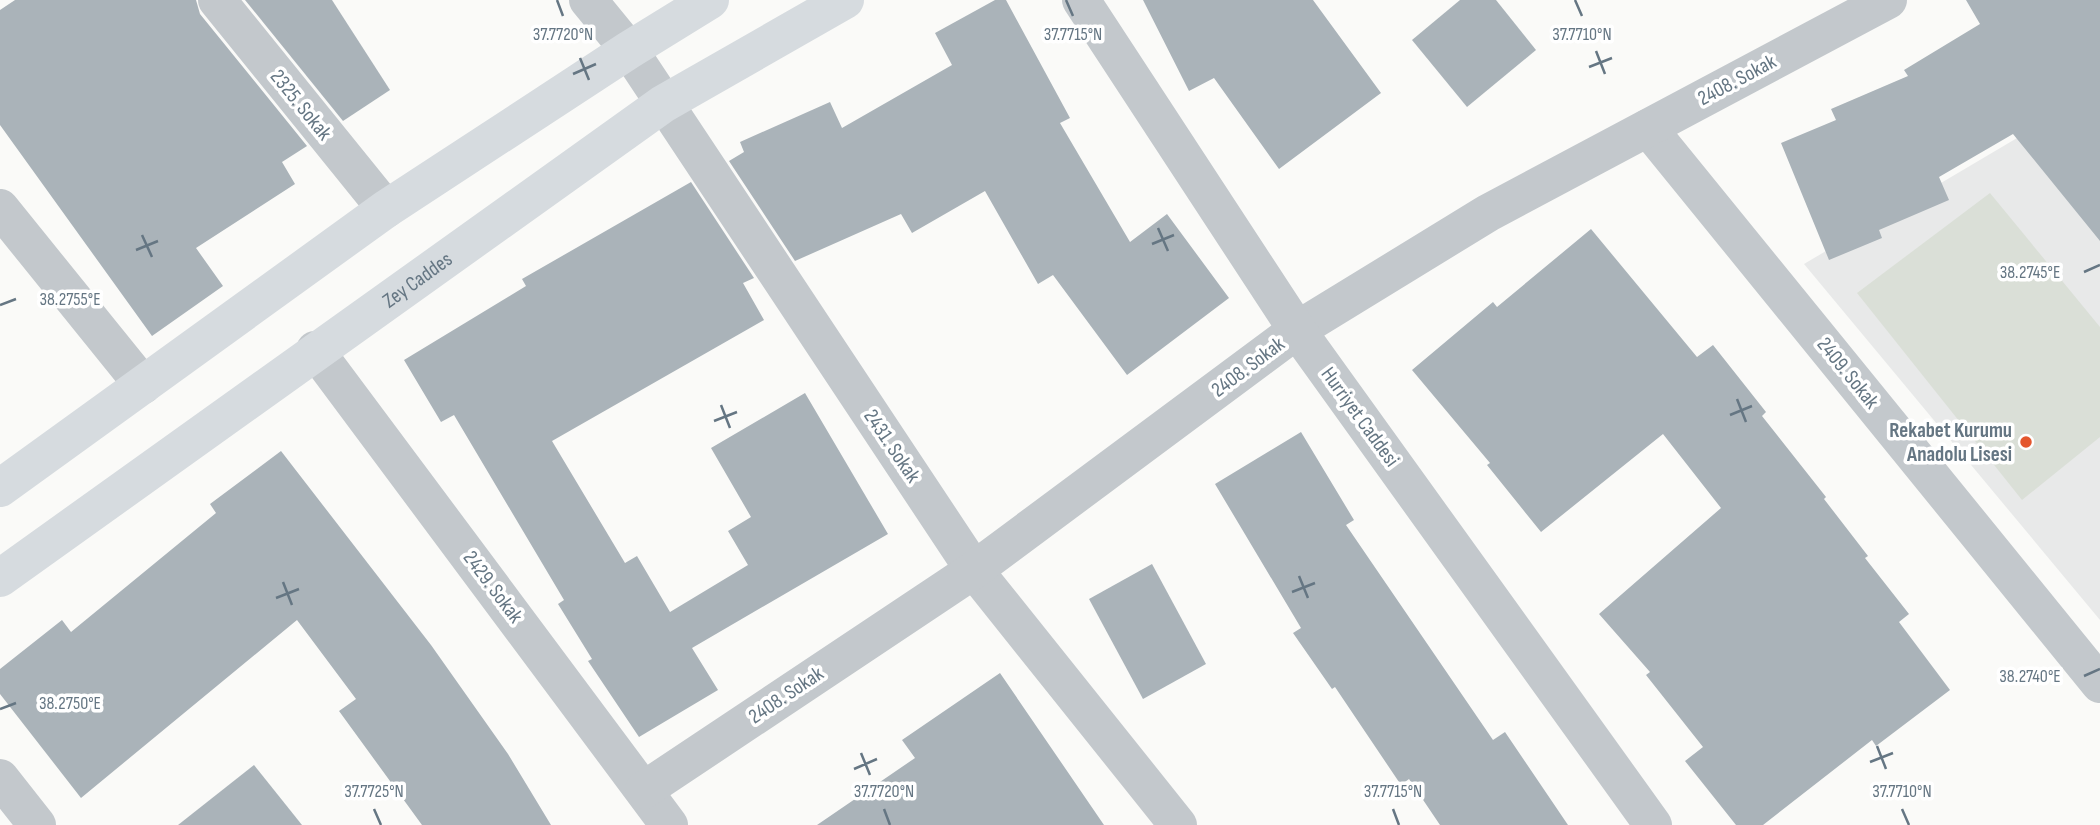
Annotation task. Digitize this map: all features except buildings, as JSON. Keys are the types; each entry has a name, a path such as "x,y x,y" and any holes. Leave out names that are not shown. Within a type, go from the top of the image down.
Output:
{"main road":[{"path":"0,488 386,209 710,0"},
{"name":"Zey Caddes","path":"0,578 315,350 663,104 845,0"}],"street":[{"name":"2325. Sokak","path":"217,0 386,209"},
{"name":"2431. Sokak","path":"588,0 629,50 974,570 1178,825"},
{"name":"Hurriyet Caddesi","path":"1081,0 1297,330 1653,825"},
{"name":"2408. Sokak","path":"644,790 974,570 1297,330 1488,212 1888,0"},
{"name":"2409. Sokak","path":"1648,128 2100,684"},
{"path":"0,208 143,385"},
{"name":"2429. Sokak","path":"315,350 669,825"},
{"path":"0,778 37,825"}],"shaded area":[{"name":"Rekabet Kurumu Anadolu Lisesi","path":"2100,89 2100,620 1804,264"},
{"path":"1990,193 2100,327 2100,437 2022,500 1857,293"}],"place":[{"name":"Rekabet Kurumu Anadolu Lisesi","path":"2026,442"}]}
